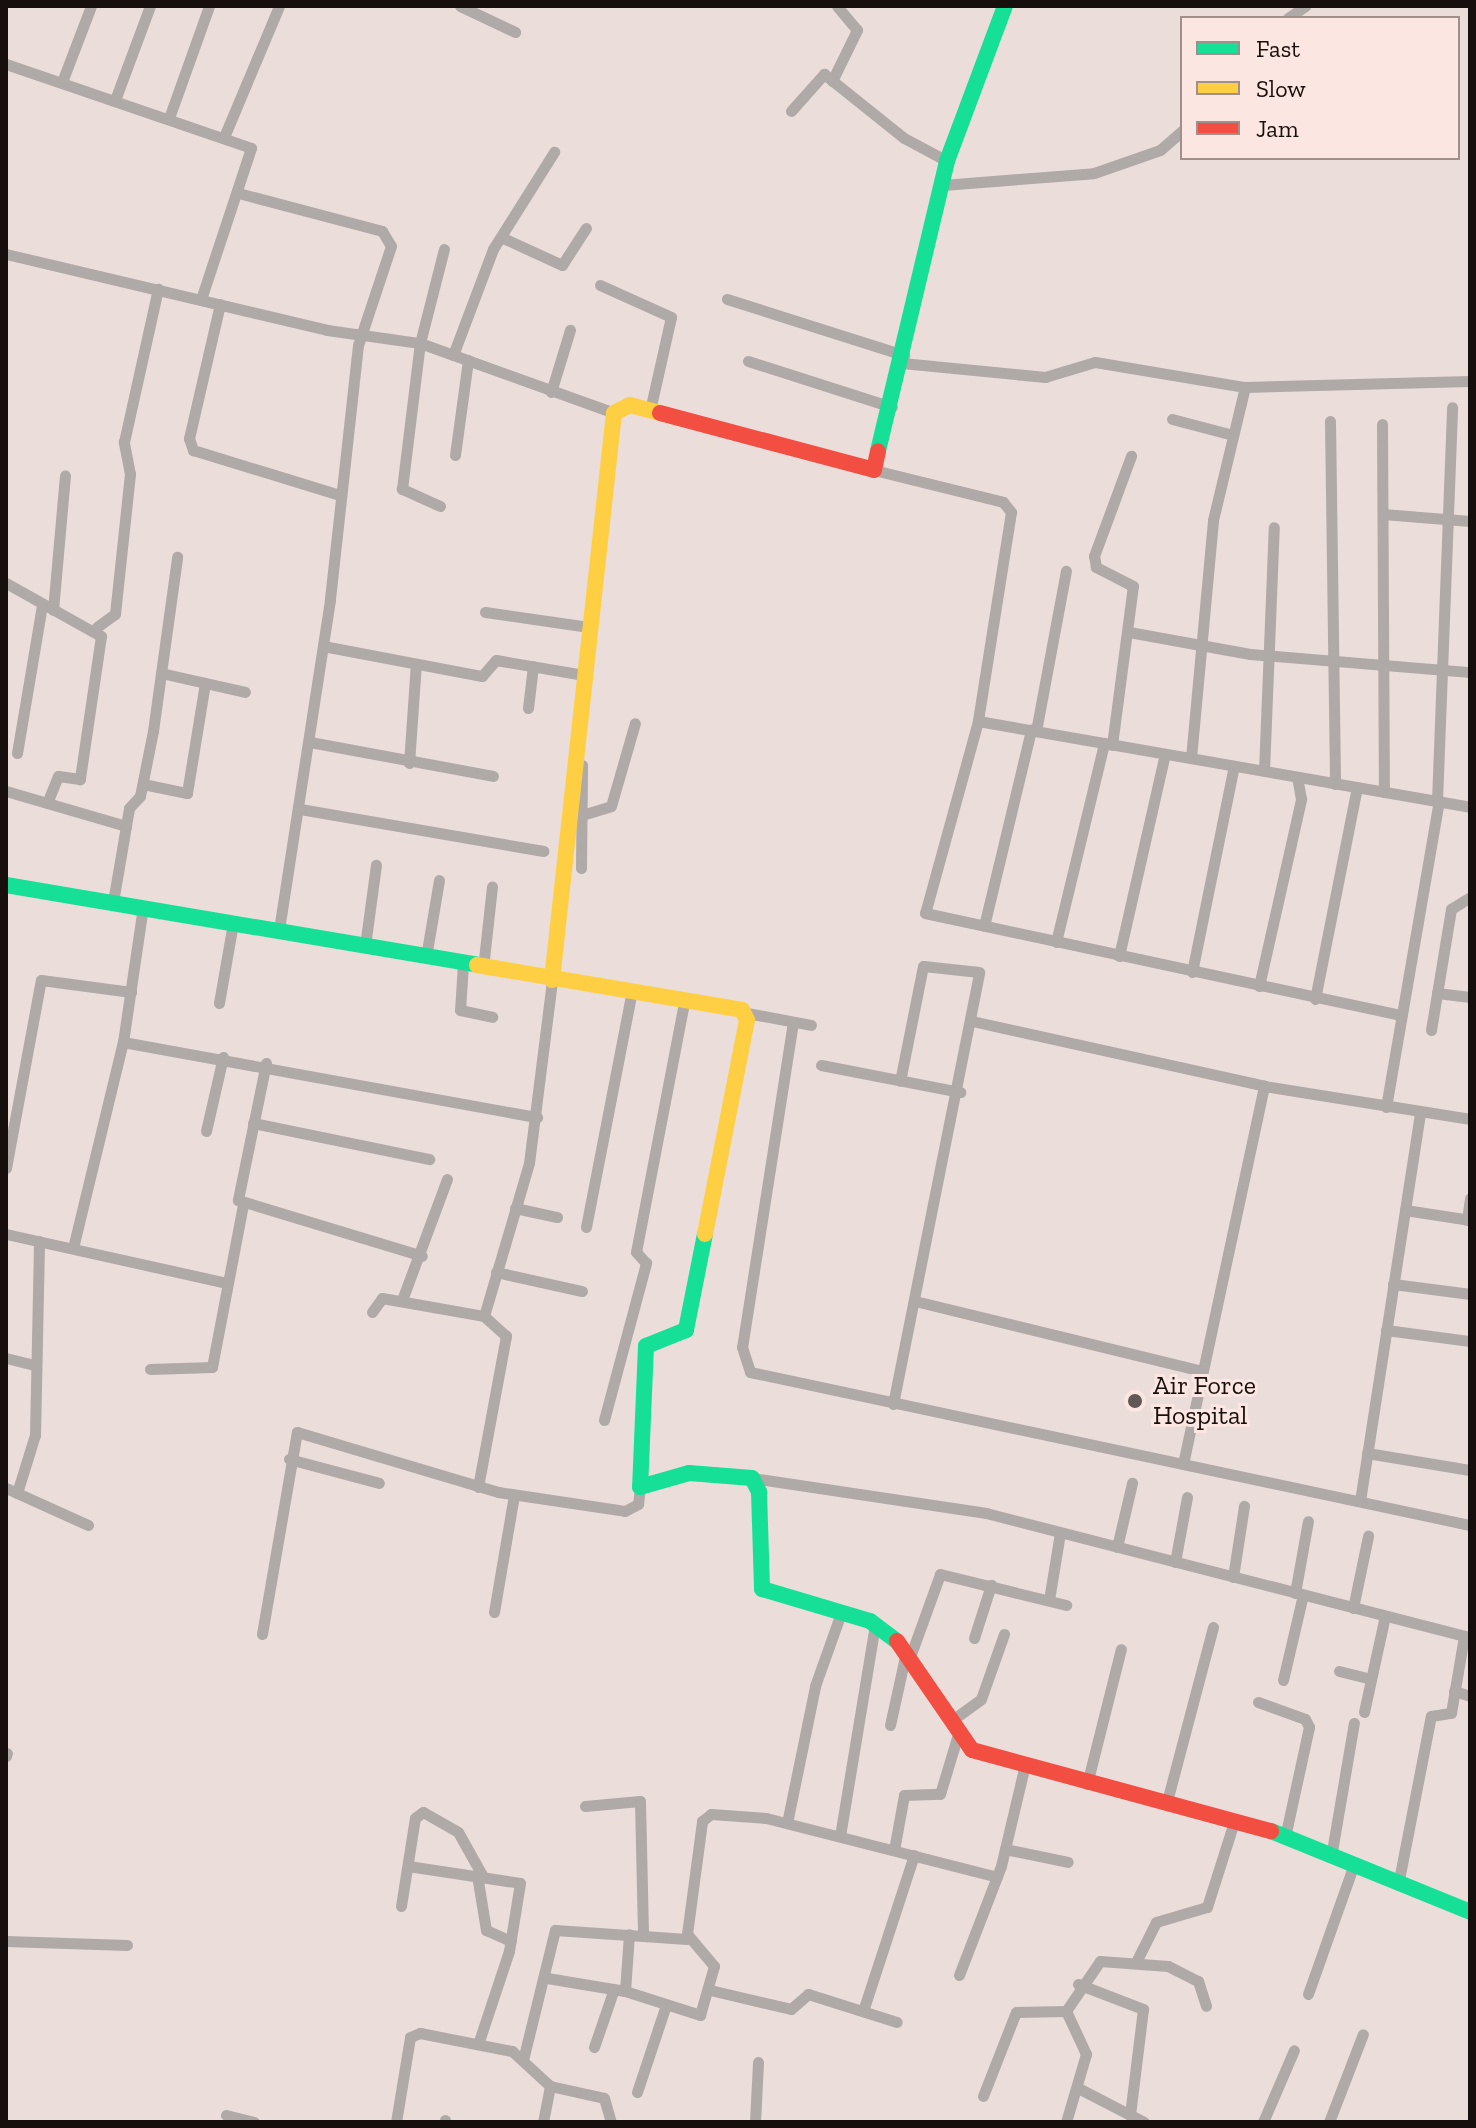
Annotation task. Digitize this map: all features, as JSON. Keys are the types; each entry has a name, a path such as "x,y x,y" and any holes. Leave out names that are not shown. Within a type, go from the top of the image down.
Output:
{"street":[{"path":"62,82 91,6"},
{"path":"115,100 150,6"},
{"path":"169,118 209,6"},
{"path":"224,137 279,6"},
{"path":"460,6 515,32"},
{"path":"832,81 857,30 837,6"},
{"path":"874,470 903,359 918,268 943,185 947,161 1005,6"},
{"path":"6,64 224,137 253,150 242,194 201,299"},
{"path":"791,111 817,74 832,81 904,138 947,161"},
{"path":"943,185 1094,173 1160,150 1180,133"},
{"path":"453,355 503,238 554,152"},
{"path":"242,194 387,233 391,246 362,337 336,494 323,646 279,931"},
{"path":"503,238 562,265 586,228"},
{"path":"440,506 402,489 420,343 444,249"},
{"path":"6,254 362,337 420,343 614,413 630,405 1009,506 978,721 925,913 1401,1015"},
{"path":"600,285 671,317 650,410"},
{"path":"47,803 58,776 80,779 97,627 115,614 130,474 124,442 158,289"},
{"path":"727,299 903,359 1045,377 1095,362 1245,387 1470,381"},
{"path":"220,304 190,445 336,494"},
{"path":"551,392 570,330"},
{"path":"455,455 468,360"},
{"path":"748,361 892,407"},
{"path":"1191,758 1213,520 1245,387"},
{"path":"1386,1107 1438,801 1452,407"},
{"path":"484,1316 537,1117 614,413"},
{"path":"1172,419 1233,435"},
{"path":"1330,421 1330,662 1335,784"},
{"path":"1382,424 1384,792"},
{"path":"1056,942 1108,744 1129,632 1132,581 1094,561 1131,456"},
{"path":"17,753 48,607 65,476"},
{"path":"1383,514 1470,521"},
{"path":"1264,771 1274,527"},
{"path":"113,902 126,826 143,784 177,557"},
{"path":"984,926 1034,731 1066,571"},
{"path":"6,583 48,607 97,627"},
{"path":"485,612 589,627"},
{"path":"1129,632 1271,656 1470,672"},
{"path":"323,646 482,676 492,661 584,675"},
{"path":"409,763 416,664"},
{"path":"528,708 533,666"},
{"path":"161,673 245,692"},
{"path":"143,784 187,793 205,683"},
{"path":"978,721 1470,807"},
{"path":"582,815 611,806 635,723"},
{"path":"310,742 409,763 493,776"},
{"path":"581,868 582,744"},
{"path":"1119,956 1165,754"},
{"path":"1192,972 1234,766"},
{"path":"1259,986 1301,799 1297,777"},
{"path":"1315,999 1357,787"},
{"path":"6,791 126,826"},
{"path":"300,809 543,851"},
{"path":"365,946 376,865"},
{"path":"426,957 439,880"},
{"path":"6,885 811,1025"},
{"path":"483,968 492,886"},
{"path":"1431,1030 1451,909 1470,897"},
{"path":"73,1248 123,1042 143,907"},
{"path":"219,1003 233,923"},
{"path":"893,1404 960,1092 979,972 927,962 900,1081"},
{"path":"463,964 460,1010 492,1017"},
{"path":"6,1168 41,980 131,992"},
{"path":"1437,993 1470,997"},
{"path":"586,1227 631,995"},
{"path":"604,1420 646,1263 636,1252 684,1002"},
{"path":"262,1634 277,1577 275,1531 289,1459 302,1431 478,1487 629,1511 640,1487 646,1346 686,1330 747,1013"},
{"path":"972,1021 1264,1086 1470,1119"},
{"path":"793,1022 742,1356 758,1378 1470,1525"},
{"path":"123,1042 266,1063 537,1117"},
{"path":"206,1131 223,1057"},
{"path":"266,1063 236,1195 243,1204 422,1256"},
{"path":"821,1065 960,1092"},
{"path":"1183,1464 1264,1086"},
{"path":"1360,1501 1420,1112"},
{"path":"253,1123 429,1159"},
{"path":"402,1300 422,1256 447,1179"},
{"path":"1405,1210 1468,1220 1470,1198"},
{"path":"150,1369 210,1371 223,1282 243,1204"},
{"path":"515,1208 557,1217"},
{"path":"6,1234 223,1282"},
{"path":"39,1241 34,1441 11,1490 88,1525"},
{"path":"496,1272 582,1291"},
{"path":"1393,1284 1470,1294"},
{"path":"372,1312 377,1299 402,1300 484,1316 506,1336 478,1487"},
{"path":"915,1301 1203,1371"},
{"path":"1386,1330 1470,1341"},
{"path":"6,1358 35,1365"},
{"path":"1367,1453 1470,1470"},
{"path":"289,1459 379,1483"},
{"path":"640,1487 689,1473 900,1497 1060,1533 1467,1636 1450,1715 1431,1716 1398,1885"},
{"path":"752,1478 759,1492 762,1589 770,1597 841,1613 875,1625 908,1654 972,1750 1024,1769 1285,1837 1470,1912"},
{"path":"1117,1547 1132,1483"},
{"path":"494,1612 514,1495"},
{"path":"1175,1562 1187,1497"},
{"path":"1233,1577 1244,1506"},
{"path":"1283,1680 1299,1594 1308,1521"},
{"path":"1049,1600 1060,1533"},
{"path":"1353,1608 1368,1536"},
{"path":"890,1725 908,1654 940,1574 1066,1605"},
{"path":"974,1638 991,1585"},
{"path":"787,1823 815,1686 841,1613"},
{"path":"1364,1712 1385,1616"},
{"path":"840,1836 875,1625"},
{"path":"1166,1805 1213,1627"},
{"path":"894,1850 904,1795 940,1794 955,1726 981,1699 1004,1634"},
{"path":"1087,1785 1121,1649"},
{"path":"1339,1671 1370,1679"},
{"path":"1454,1691 1470,1696"},
{"path":"1258,1702 1305,1719 1309,1727 1285,1837"},
{"path":"1331,1857 1354,1723"},
{"path":"959,1975 997,1877 1024,1769"},
{"path":"585,1806 640,1801 643,1936"},
{"path":"401,1906 415,1818 432,1813 472,1847 480,1875 486,1930 511,1941"},
{"path":"687,1939 704,1817 787,1823 997,1877"},
{"path":"1137,1960 1156,1922 1207,1907 1234,1822"},
{"path":"1005,1849 1068,1862"},
{"path":"863,2011 914,1855"},
{"path":"408,1866 520,1883 511,1941 478,2044"},
{"path":"1308,1994 1353,1867"},
{"path":"523,2060 547,1978 555,1930 687,1939 710,1959 710,1990 700,2015 620,1990 547,1978"},
{"path":"594,2047 620,1990 629,1934"},
{"path":"6,1941 127,1945"},
{"path":"1066,2122 1086,2054 1066,2011 1078,1984 1105,1957 1137,1960 1194,1977 1206,2006"},
{"path":"1078,1984 1143,2009 1130,2115"},
{"path":"710,1990 791,2009 808,1994 897,2022"},
{"path":"637,2092 666,2005"},
{"path":"983,2096 1016,2012 1066,2011"},
{"path":"396,2122 414,2034 478,2044 523,2060 550,2086 604,2098 611,2122"},
{"path":"1329,2122 1363,2034"},
{"path":"1263,2122 1294,2050"},
{"path":"755,2122 758,2062"},
{"path":"543,2122 550,2086"},
{"path":"1078,2088 1144,2122"},
{"path":"226,2115 254,2122"}],"traffic: fast":[{"path":"878,451 947,161 1005,6"},
{"path":"6,885 477,965"},
{"path":"705,1234 686,1330 646,1346 640,1487 689,1473 752,1478 759,1492 762,1589 870,1621 897,1641"},
{"path":"1271,1831 1470,1912"}],"traffic: slow":[{"path":"552,980 614,413 630,405 660,413"},
{"path":"477,965 742,1010 747,1020 705,1234"}],"traffic: jam":[{"path":"660,413 874,470 878,451"},
{"path":"897,1641 972,1750 1271,1831"}],"place":[{"name":"Air Force Hospital","path":"1135,1401"}]}
